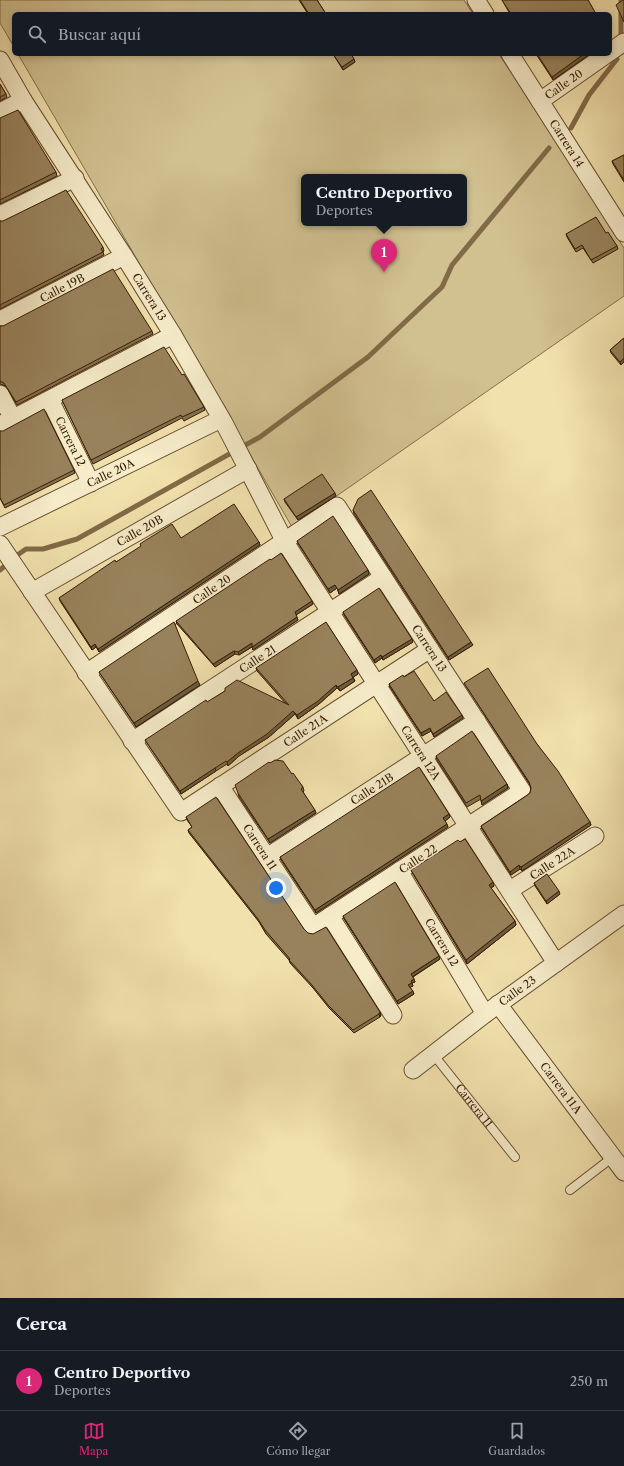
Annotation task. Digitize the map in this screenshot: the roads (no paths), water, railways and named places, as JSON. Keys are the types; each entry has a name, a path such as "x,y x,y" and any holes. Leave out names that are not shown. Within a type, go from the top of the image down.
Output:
{"street":[{"path":"476,0 484,12"},
{"path":"612,51 624,42"},
{"name":"Carrera 14","path":"511,56 624,233"},
{"name":"Calle 20","path":"540,101 604,56"},
{"name":"Carrera 13","path":"0,60 23,100 124,256 173,335 222,421 284,542"},
{"path":"0,112 23,100"},
{"path":"0,215 74,178"},
{"name":"Calle 19B","path":"0,320 124,256"},
{"path":"0,394 6,422 173,335"},
{"name":"Carrera 12","path":"50,400 91,482"},
{"name":"Calle 20A","path":"0,527 91,482 222,421"},
{"name":"Calle 20B","path":"32,592 246,466"},
{"name":"Calle 20","path":"86,673 337,506"},
{"name":"Carrera 13","path":"337,506 522,791"},
{"name":"Carrera 12A","path":"284,542 556,963"},
{"path":"0,544 132,740"},
{"name":"Calle 21","path":"132,740 383,578"},
{"name":"Calle 21A","path":"132,740 181,812 430,649"},
{"name":"Calle 21B","path":"267,857 477,721"},
{"name":"Carrera 11","path":"220,786 313,927"},
{"name":"Calle 22","path":"313,927 522,791"},
{"name":"Calle 22A","path":"510,890 594,836"},
{"name":"Carrera 12","path":"399,871 492,1009"},
{"name":"Calle 23","path":"413,1070 492,1009 624,914"},
{"path":"330,916 393,1014"},
{"name":"Carrera 11A","path":"492,1009 624,1172"}],"lane":[{"name":"Carrera 11","path":"433,1054 515,1157"},
{"path":"570,1190 613,1157"}],"waterway":[{"path":"621,0 621,38"},
{"path":"571,128 589,95 617,59"},
{"path":"16,556 26,549 43,549 77,539 260,437 368,357 442,287 452,265 549,148"},
{"path":"0,570 7,564"}],"place":[{"name":"Centro Deportivo","path":"384,272"}]}
